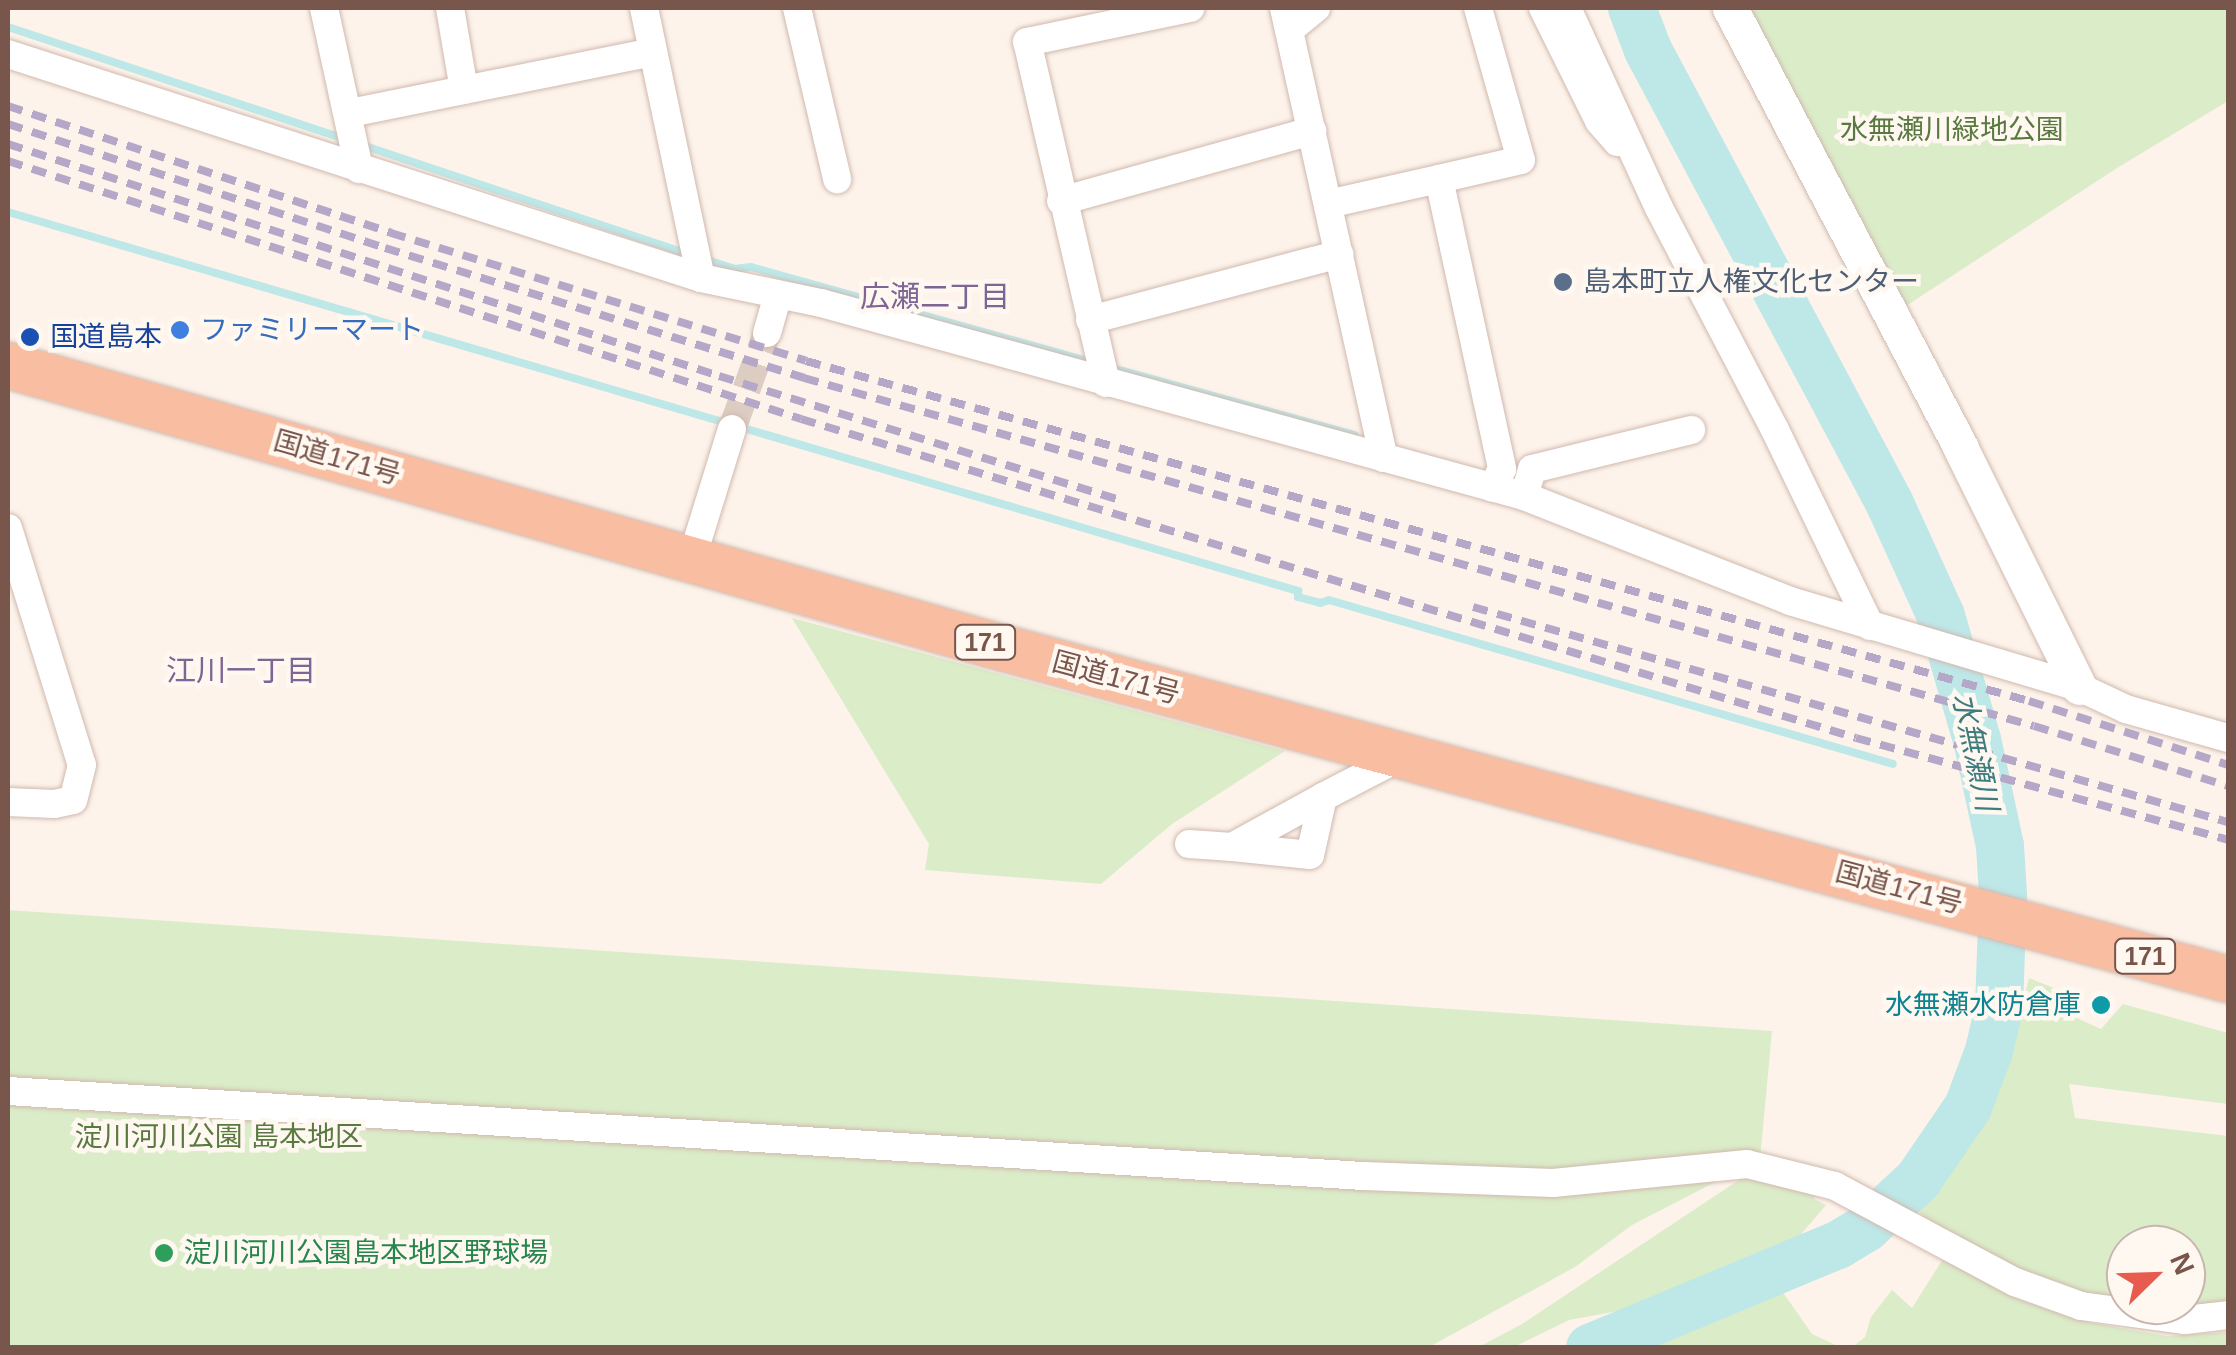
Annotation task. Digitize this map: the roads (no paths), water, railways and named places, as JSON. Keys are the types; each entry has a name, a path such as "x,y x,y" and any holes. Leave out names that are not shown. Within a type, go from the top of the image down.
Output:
{"highway":[{"name":"国道171号","path":"8,365 692,558 2228,980"}],"street":[{"path":"324,8 354,142"},
{"path":"450,8 464,90"},
{"path":"644,8 697,264"},
{"path":"797,8 836,179"},
{"path":"1103,371 1060,201 1027,42 1190,8"},
{"path":"1316,8 1286,19 1382,447"},
{"path":"1328,204 1521,160 1478,8"},
{"path":"1543,8 1598,122 1642,169"},
{"path":"1567,8 1642,169 1870,626"},
{"path":"1730,8 1960,447 2079,688"},
{"path":"354,142 464,90 653,52"},
{"path":"8,54 354,142 778,295 1103,371 1382,447 1524,496 1790,601 2079,688 2126,709 2228,738"},
{"path":"1060,201 1312,131"},
{"path":"1438,179 1502,469 1492,488"},
{"path":"1090,320 1339,254"},
{"path":"767,333 778,295"},
{"path":"692,558 732,429"},
{"path":"1524,496 1532,469 1691,430"},
{"path":"8,528 82,765 74,800 8,802"},
{"path":"1232,847 1404,755"},
{"path":"1189,844 1310,855 1323,797"},
{"path":"8,1091 1364,1176 1553,1183 1748,1164 1835,1186 2015,1282 2081,1306 2185,1320 2228,1315"}],"waterway":[{"name":"水無瀬川","path":"1590,1348 1838,1245 1866,1228 1918,1180 1968,1107 1989,1051 1999,1008 2003,895 2000,846 1977,740 1941,616 1889,502 1648,50 1632,8"},
{"path":"8,27 344,139"},
{"path":"362,145 691,255"},
{"path":"8,212 1298,591 1298,597 1320,603 1329,600 1893,764"},
{"path":"704,259 734,269 751,267 1095,363"},
{"path":"1109,367 1355,435"}],"tunnel":[{"path":"732,429 767,333"}],"railway":[{"path":"8,106 391,233 806,361 2029,701 2228,765"},
{"path":"8,124 385,248 804,378 2034,726 2228,786"},
{"path":"8,144 719,376 1119,500"},
{"path":"8,161 801,419 1856,738 2228,840"},
{"path":"1473,607 2228,822"}],"place":[{"name":"島本町立人権文化センター","path":"1563,282"},
{"name":"ファミリーマート","path":"180,330"},
{"name":"国道島本","path":"30,337"},
{"name":"水無瀬水防倉庫","path":"2101,1005"},
{"name":"淀川河川公園島本地区野球場","path":"164,1253"}],"district":[{"name":"広瀬二丁目","path":"935,297"},
{"name":"江川一丁目","path":"241,671"}],"park label":[{"name":"水無瀬川緑地公園","path":"1952,130"},
{"name":"淀川河川公園 島本地区","path":"219,1137"}]}
